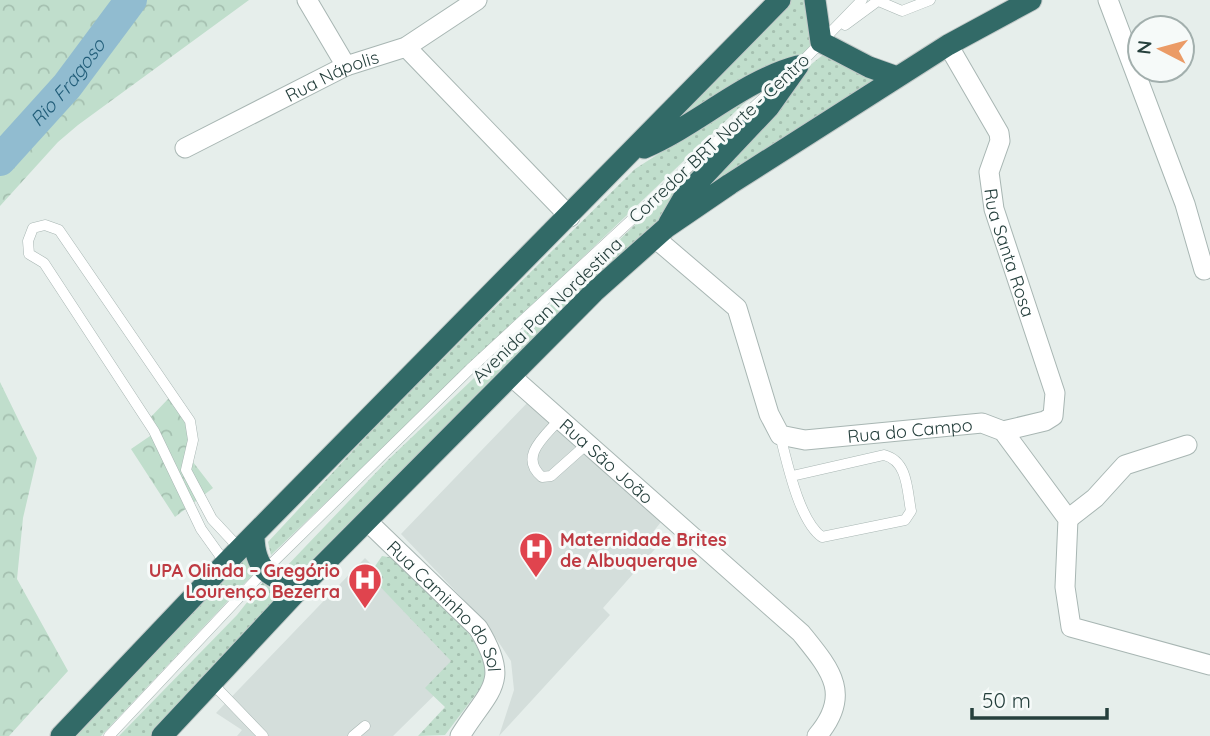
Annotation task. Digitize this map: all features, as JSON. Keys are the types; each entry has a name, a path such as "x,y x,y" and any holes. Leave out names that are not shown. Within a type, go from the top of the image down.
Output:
{"highway":[{"path":"61,736 780,0"},
{"path":"815,0 822,42 869,67 897,77"},
{"name":"Avenida Pan Nordestina","path":"162,736 303,585 594,292 661,232 897,77 1031,0"},
{"path":"633,153 684,130 766,76 798,66"},
{"path":"661,232 684,197 769,107 798,66"},
{"path":"240,550 254,551 263,572 273,579 303,585"}],"street":[{"path":"307,0 346,66"},
{"name":"Rua Nápolis","path":"185,148 346,66 406,47 477,0"},
{"path":"1108,0 1185,204 1205,270"},
{"name":"Rua Santa Rosa","path":"948,46 999,133 1000,141 989,172 995,209 1055,393 1053,415 1045,421 1003,430"},
{"path":"406,47 570,217"},
{"path":"661,232 737,308 769,415 779,435"},
{"name":"Rua São João","path":"512,376 773,606 818,655 834,681 836,708 817,736"},
{"name":"Rua do Campo","path":"779,435 805,440 982,423 1003,430"},
{"path":"1003,430 1068,520 1065,587 1071,628 1210,665"},
{"path":"1068,520 1095,499 1125,465 1187,445"},
{"name":"Rua Caminho do Sol","path":"367,521 478,628 490,647 497,666 495,682 460,736"}],"lane":[{"path":"822,42 862,0"},
{"path":"822,42 877,1 902,11 930,0"},
{"name":"Corredor BRT Norte - Centro","path":"109,736 263,572 470,369 822,42"},
{"path":"45,225 59,230 190,421 193,440 187,470 212,519 240,550 201,529 145,415 44,262 29,254 28,240 33,228 45,225"},
{"path":"559,420 534,448 531,460 534,470 542,477 551,476 587,444"},
{"path":"779,435 798,498 822,537 905,520 911,511 903,469 884,454 792,476"},
{"path":"212,683 263,736"},
{"path":"353,736 366,726"}],"shaded area":[{"name":"Maternidade Brites de Albuquerque","path":"529,401 661,522 653,532 662,541 603,608 610,615 499,736 514,690 511,661 486,623 401,534"},
{"name":"UPA Olinda – Gregório Lourenço Bezerra","path":"365,558 467,663 393,736 237,736 242,730 216,713"}],"green space":[{"path":"0,0 249,0 78,125 58,142 0,206"},
{"path":"788,0 810,0 814,43 795,62 660,135"},
{"path":"824,54 888,83 702,192 809,66"},
{"path":"759,89 271,555 268,542 390,411 635,169"},
{"path":"700,163 661,225 316,563 303,570 284,569 389,459"},
{"path":"0,382 37,458 23,518 17,579 68,671 9,736 0,736"},
{"path":"169,398 193,436 193,462 213,488 175,517 131,449 153,434 146,422"},
{"path":"248,551 256,571 101,736 71,736"},
{"path":"382,556 394,558 437,597 464,627 483,660 488,678 445,735 418,736 445,707 425,688 451,661 369,575"},
{"path":"263,582 283,599 154,736 119,736 237,615"}],"waterway":[{"name":"Rio Fragoso","path":"0,160 67,86 131,0"}],"place":[{"name":"Maternidade Brites de Albuquerque","path":"536,579"},
{"name":"UPA Olinda – Gregório Lourenço Bezerra","path":"365,610"}]}
